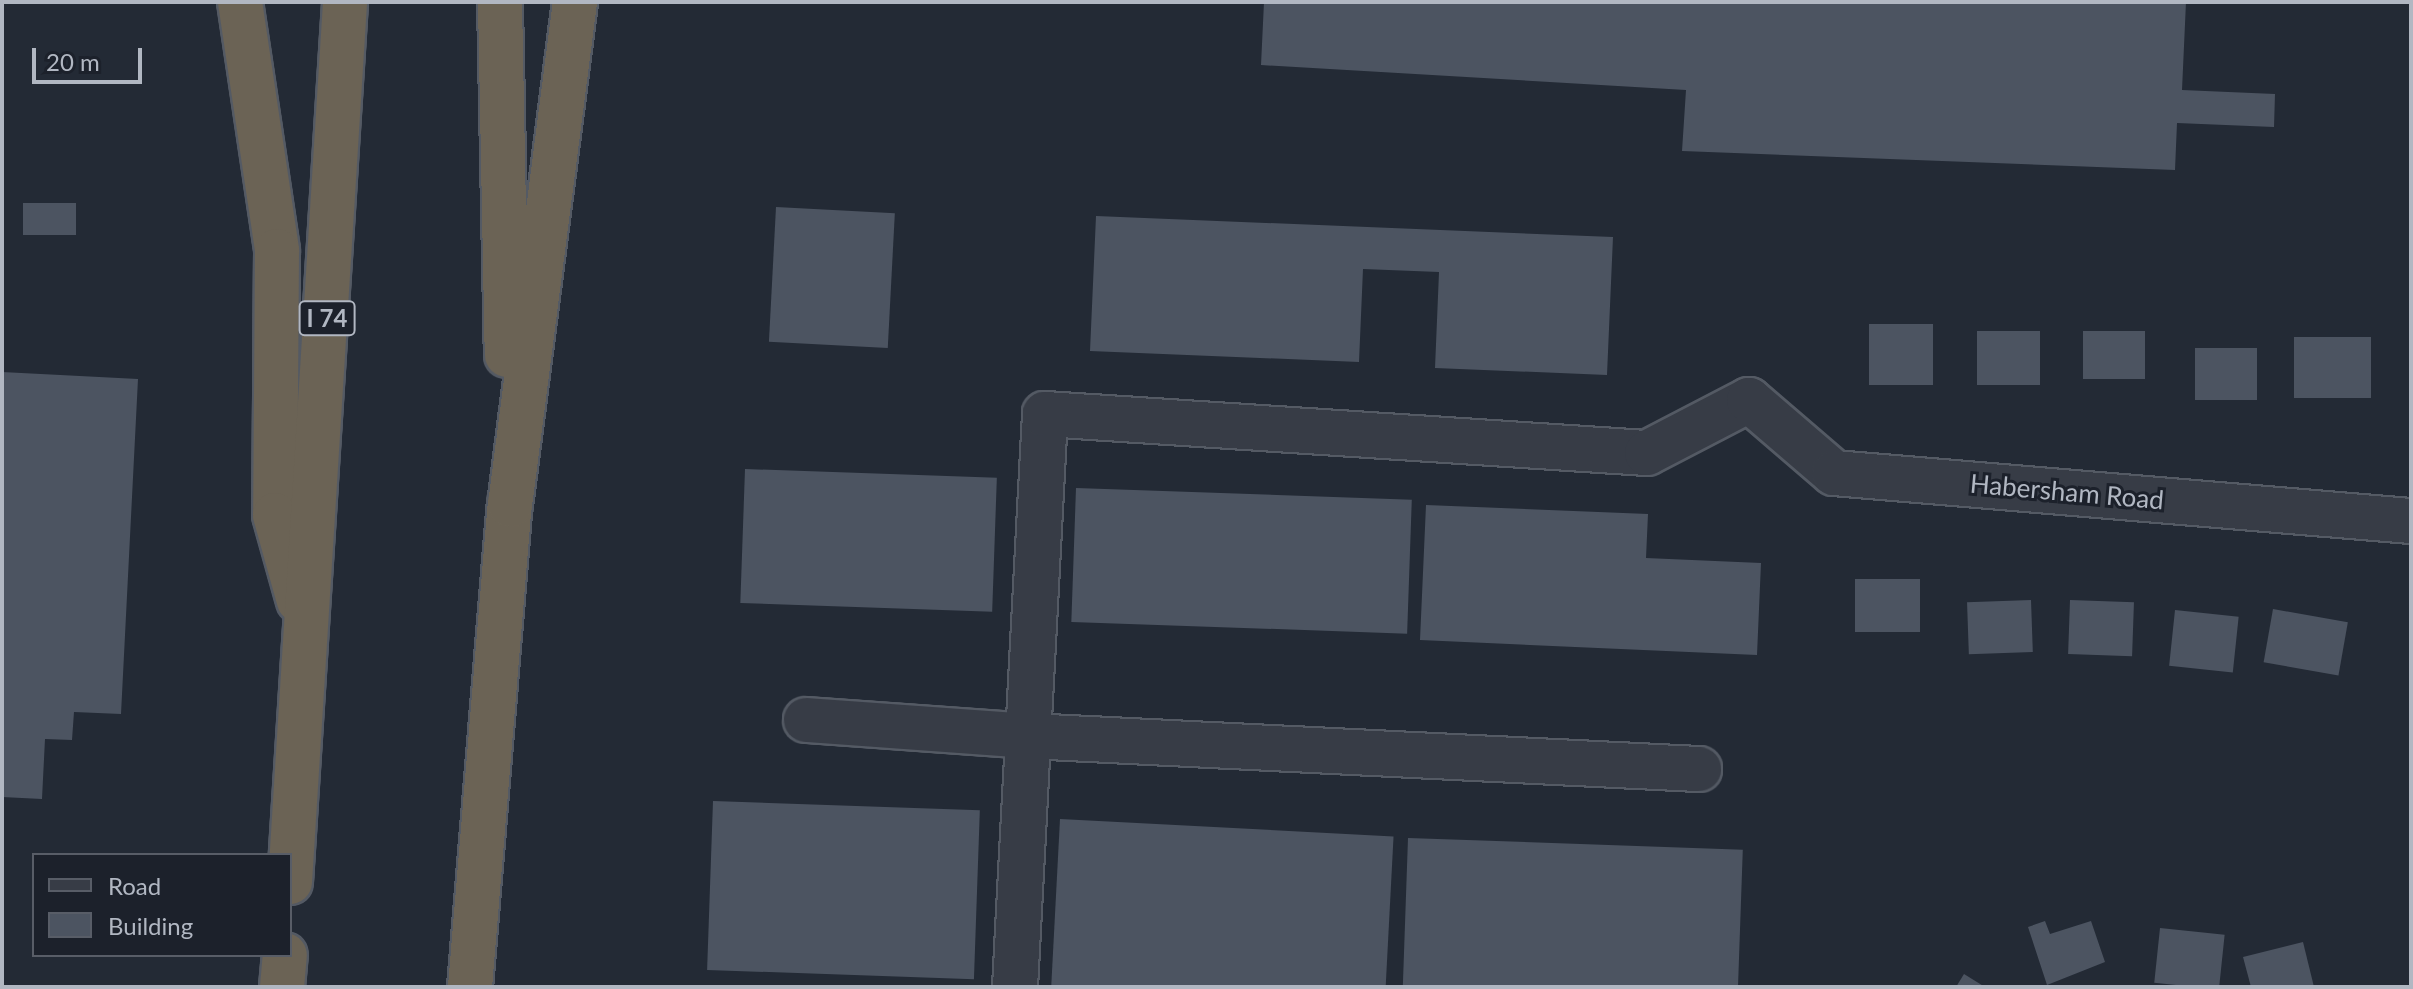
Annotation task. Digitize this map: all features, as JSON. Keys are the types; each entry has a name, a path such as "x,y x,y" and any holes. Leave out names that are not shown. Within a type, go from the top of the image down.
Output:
{"highway":[{"path":"240,2 277,251 275,515 309,634"},
{"name":"I 74","path":"292,856 309,634 345,2"},
{"path":"500,2 510,505"},
{"path":"470,987 510,505 575,2"},
{"path":"282,987 285,957"}],"street":[{"name":"Habersham Road","path":"1028,736 1045,414 1647,453 1749,400 1834,473 2411,521"},
{"path":"806,720 1028,736 1699,769"},
{"path":"1015,987 1028,736"}],"building":[{"path":"1264,2 2186,2 2182,90 2275,94 2274,127 2177,123 2175,170 1682,151 1686,90 1261,65"},
{"path":"23,203 76,203 76,235 23,235"},
{"path":"776,207 895,213 888,348 769,342"},
{"path":"1096,216 1613,237 1607,375 1435,368 1439,272 1363,269 1359,362 1090,351"},
{"path":"1869,324 1933,324 1933,385 1869,385"},
{"path":"1977,331 2040,331 2040,385 1977,385"},
{"path":"2083,331 2145,331 2145,379 2083,379"},
{"path":"2294,337 2371,337 2371,398 2294,398"},
{"path":"2195,348 2257,348 2257,400 2195,400"},
{"path":"2,372 138,379 121,714 74,712 72,740 45,739 42,799 2,797"},
{"path":"745,469 997,478 992,612 740,603"},
{"path":"1076,488 1412,500 1407,634 1071,622"},
{"path":"1426,505 1648,514 1646,558 1761,563 1757,655 1420,640"},
{"path":"1855,579 1920,579 1920,632 1855,632"},
{"path":"2031,600 2033,652 1969,654 1967,602"},
{"path":"2070,600 2134,602 2132,656 2068,654"},
{"path":"2273,609 2348,622 2338,675 2264,662"},
{"path":"2175,610 2239,617 2233,672 2169,666"},
{"path":"713,801 980,810 974,979 707,970"},
{"path":"1060,819 1394,836 1386,987 1051,986"},
{"path":"1408,838 1743,850 1738,987 1403,987"},
{"path":"2045,921 2050,934 2091,921 2105,962 2047,985 2028,927"},
{"path":"2160,928 2225,935 2219,987 2154,983"},
{"path":"2303,942 2314,987 2251,987 2243,957"},
{"path":"1964,974 1985,987 1956,987"}]}
